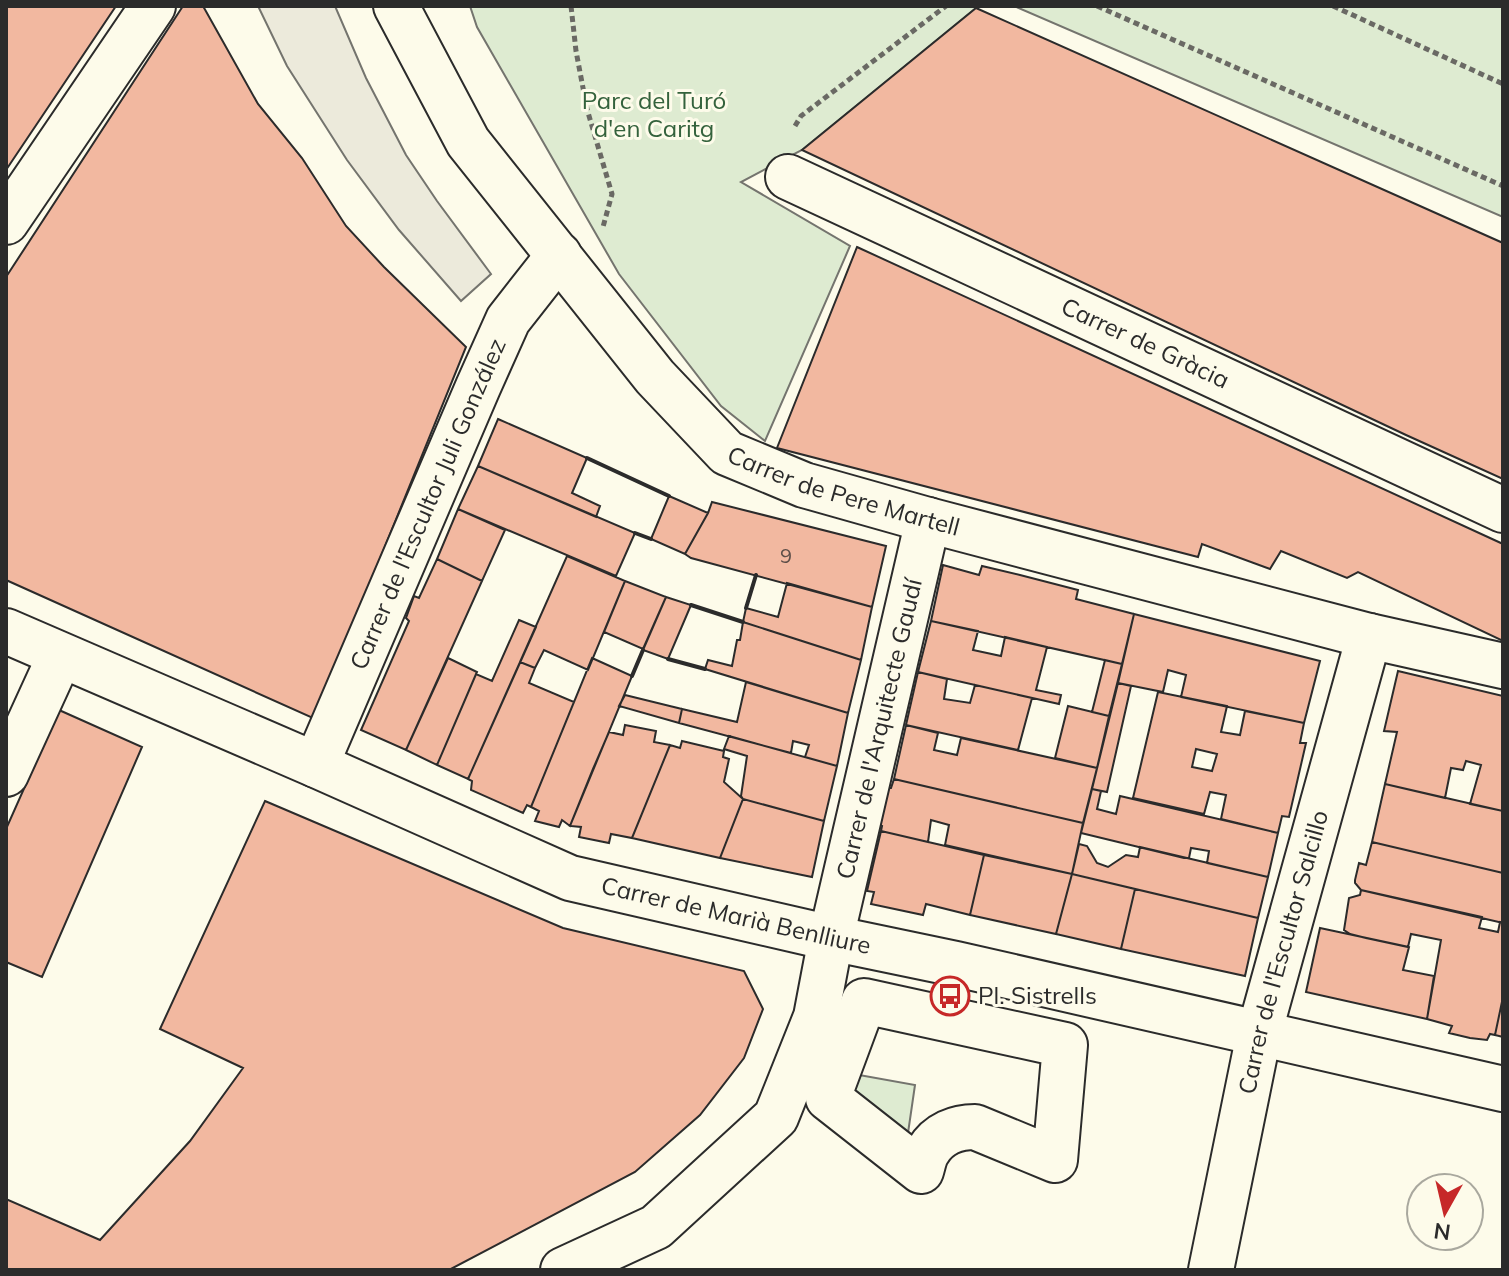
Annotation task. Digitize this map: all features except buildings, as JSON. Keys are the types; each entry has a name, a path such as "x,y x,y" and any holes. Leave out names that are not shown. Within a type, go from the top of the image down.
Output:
{"street":[{"path":"6,222 153,6"},
{"name":"Carrer de Pere Martell","path":"396,6 468,142 655,377 727,453 804,485 928,520 1369,636 1503,666"},
{"name":"Carrer de Gràcia","path":"788,177 1503,510"},
{"name":"Carrer de l'Escultor Juli González","path":"316,765 508,320 559,255"},
{"name":"Carrer de l'Arquitecte Gaudí","path":"563,1270 656,1227 776,1117 816,1017 831,938 928,520"},
{"name":"Carrer de Marià Benlliure","path":"6,631 570,878 1503,1089"},
{"name":"Carrer de l'Escultor Salcillo","path":"1211,1270 1259,1034 1369,636"},
{"path":"6,774 60,656"},
{"path":"864,1001 1065,1045 1055,1160 975,1127 962,1127 950,1131 927,1152 921,1171 828,1098 864,1001"}],"path":[{"path":"571,6 587,109 612,194 587,291"},
{"path":"801,116 946,6"},
{"path":"1097,6 1503,186"},
{"path":"1333,6 1503,84"}],"green space":[{"name":"Parc del Turó d'en Caritg","path":"470,6 979,6 802,150 741,182 850,246 765,441 721,406 619,274 477,27"},
{"path":"1014,6 1503,6 1503,217"},
{"path":"837,1071 915,1085 908,1133 858,1122"}],"shaded area":[{"path":"258,6 335,6 366,78 406,155 491,274 461,301 399,230 347,160 287,66"}],"wall":[{"path":"587,458 669,496"},
{"path":"635,533 651,539"},
{"path":"746,608 756,575"},
{"path":"691,605 743,622"},
{"path":"632,676 643,650"},
{"path":"668,659 705,669"}],"place":[{"name":"Pl. Sistrells","path":"950,996"}]}
